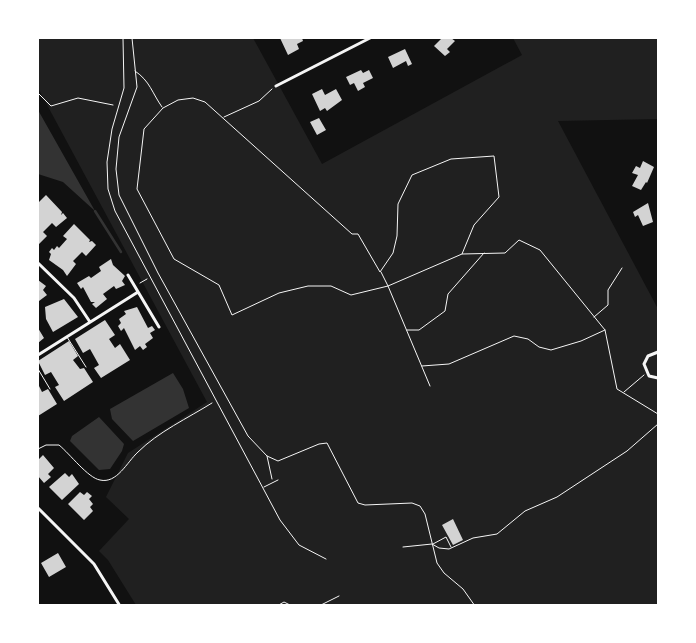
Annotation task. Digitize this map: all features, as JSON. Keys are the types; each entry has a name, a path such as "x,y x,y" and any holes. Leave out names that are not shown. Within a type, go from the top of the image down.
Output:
{"street":[{"path":"276,86 370,38"},
{"path":"38,263 74,298 90,322"},
{"path":"128,275 160,327"},
{"path":"38,355 138,292"},
{"path":"658,352 652,353 645,360 646,373 653,378 658,378"},
{"path":"38,508 94,564 120,606"}],"lane":[{"path":"124,38 125,69 120,106 109,144 107,162 108,189 115,211 287,531 299,545 326,559"},
{"path":"67,337 86,367"},
{"path":"38,369 50,389"},
{"path":"264,487 278,480"}],"path":[{"path":"132,38 137,87 119,138 116,155 117,184 124,206 158,273 248,436 267,456 281,462 318,444 327,444 358,503 365,505 412,503 420,506 440,568 463,589 475,606"},
{"path":"134,71 147,79 154,96 163,108"},
{"path":"223,118 259,101 276,86"},
{"path":"38,92 51,106 78,98 120,106"},
{"path":"430,386 388,286 358,234 352,234 204,102 193,98 178,100 163,108 144,129 136,189 174,259 218,286 232,315 279,292 308,286 331,286 351,295 388,286 462,254 505,253 519,240 540,250 604,330 617,389 658,414"},
{"path":"380,272 393,253 397,236 398,204 412,175 451,159 494,156 499,197 474,225 462,254"},
{"path":"406,330 419,330 445,311 448,294 484,253"},
{"path":"593,317 608,305 608,290 622,268"},
{"path":"135,286 158,273"},
{"path":"422,366 449,364 514,336 528,338 539,347 551,350 604,330"},
{"path":"623,392 646,373"},
{"path":"38,449 46,445 60,445 93,477 101,481 113,479 142,447 212,403"},
{"path":"432,544 444,549 452,548 473,538 496,534 506,529 525,511 556,497 627,451 658,424"},
{"path":"267,456 273,482"},
{"path":"403,547 432,544 446,537 452,548"},
{"path":"319,606 339,596"},
{"path":"331,601 333,606"},
{"path":"276,606 284,602 292,606"}],"shaded area":[{"path":"38,38 253,38 322,164 522,55 513,38 658,38 658,119 558,121 658,309 658,603 653,606 136,605 108,560 99,551 129,519 106,497 128,453 207,402 38,88"},
{"path":"38,110 95,211 63,182 38,174"},
{"path":"173,373 183,389 189,408 133,441 112,419 110,409"},
{"path":"99,417 124,444 122,451 110,469 99,470 70,441 72,436"}],"building":[{"path":"280,38 302,38 303,41 297,44 299,49 288,55"},
{"path":"442,38 451,38 455,41 447,49 450,52 445,56 434,46"},
{"path":"405,49 412,64 408,66 406,61 393,68 388,57"},
{"path":"361,70 363,73 369,70 373,78 363,83 365,87 358,91 354,83 350,85 346,77"},
{"path":"322,89 325,95 336,89 342,100 327,111 325,108 320,111 312,94"},
{"path":"319,118 326,130 317,135 310,122"},
{"path":"643,161 654,167 647,183 641,190 632,186 638,175 632,173 636,166 640,168"},
{"path":"46,195 62,212 61,215 63,213 67,218 56,227 52,223 43,232 47,236 38,245 38,203"},
{"path":"648,203 653,222 643,226 638,215 635,217 633,212"},
{"path":"74,224 90,240 89,242 92,241 96,245 86,256 82,252 73,261 76,264 67,276 63,270 49,260 51,254 49,252 57,246 59,248 67,239 63,236"},
{"path":"111,259 113,265 125,276 122,281 125,285 116,289 114,286 103,294 107,299 96,308 92,304 95,302 91,302 83,287 81,289 77,283 89,276 91,278 101,271 99,267"},
{"path":"38,280 46,286 43,290 47,295 39,301"},
{"path":"64,299 78,317 53,332 46,319 45,307"},
{"path":"137,307 148,328 152,326 155,330 150,333 153,338 145,344 147,347 143,350 140,346 135,350 124,328 121,331 118,326 121,323 119,319 126,314 124,311"},
{"path":"105,320 115,335 109,339 115,348 120,344 130,360 101,378 94,368 99,365 90,349 83,353 75,339"},
{"path":"38,328 44,338 38,343"},
{"path":"69,341 78,356 73,360 80,369 84,368 93,382 64,401 55,387 59,385 51,372 45,375 38,361"},
{"path":"38,384 42,392 48,389 57,404 38,416"},
{"path":"43,455 54,468 48,474 51,477 44,483 38,476 38,460"},
{"path":"65,473 69,477 72,474 79,484 62,500 49,487"},
{"path":"80,492 84,495 87,492 92,496 89,499 93,504 90,507 93,511 84,520 68,504"},
{"path":"453,519 463,540 453,545 442,525"},
{"path":"58,553 66,567 49,577 41,563"}],"waterway":[{"path":"95,211 121,252"}]}
